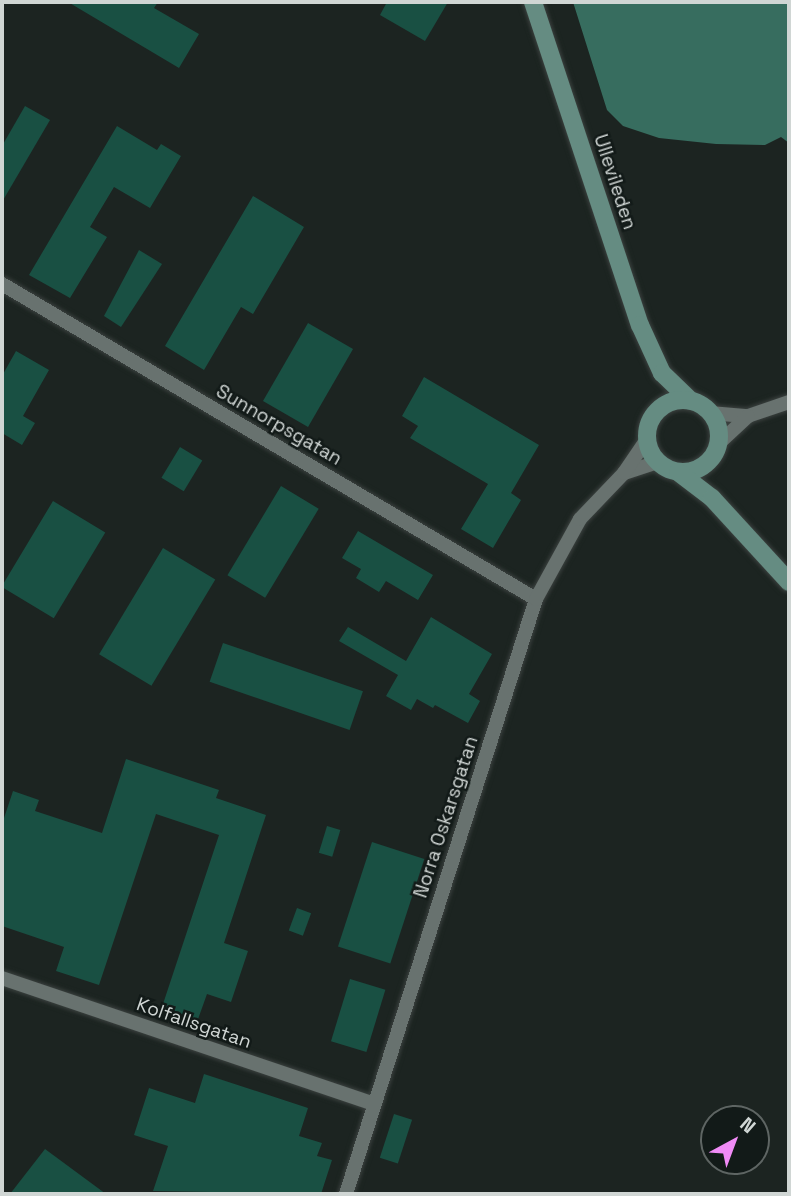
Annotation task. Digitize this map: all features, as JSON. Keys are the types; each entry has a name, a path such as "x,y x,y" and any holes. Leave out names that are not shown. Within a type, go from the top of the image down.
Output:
{"main road":[{"name":"Ullevileden","path":"533,2 640,324 662,373 691,401"},
{"path":"662,373 658,410 647,439 658,463 678,471 712,498 789,582"},
{"path":"658,410 677,401 691,401 710,413 718,431 713,453 712,498"},
{"path":"678,471 695,470 713,453"}],"street":[{"name":"Sunnorpsgatan","path":"2,284 536,598"},
{"path":"710,413 748,416 789,402"},
{"path":"713,453 748,416"},
{"name":"Norra Oskarsgatan","path":"346,1194 536,598 580,519 624,473 647,439"},
{"name":"Norra Oskarsgatan","path":"624,473 658,463"},
{"name":"Kolfallsgatan","path":"2,978 374,1104"}],"shaded area":[{"path":"573,2 789,2 789,143 781,137 765,145 716,144 659,138 623,126 607,110"}],"building":[{"path":"68,2 158,2 154,8 199,34 179,68"},
{"path":"387,2 448,2 425,41 380,15"},
{"path":"25,106 50,120 2,202 2,146"},
{"path":"117,126 157,150 161,144 181,156 150,208 114,187 90,227 107,237 70,298 29,275"},
{"path":"253,196 304,227 253,314 241,307 204,370 165,346"},
{"path":"139,250 162,264 121,327 104,316"},
{"path":"308,323 353,349 308,427 263,401"},
{"path":"16,351 49,370 23,416 35,423 22,445 2,433 2,376"},
{"path":"424,377 539,445 511,493 521,500 493,548 461,529 488,484 410,438 418,426 402,416"},
{"path":"180,447 202,460 184,491 161,478"},
{"path":"281,486 319,509 265,598 227,575"},
{"path":"53,501 105,532 54,618 2,587"},
{"path":"358,531 433,575 418,600 386,581 379,592 356,578 361,569 342,558"},
{"path":"163,548 215,579 151,686 99,654"},
{"path":"431,617 492,654 469,694 480,701 468,723 435,705 433,708 417,699 411,710 386,696 398,675 339,641 348,627 406,661"},
{"path":"223,643 363,691 350,730 210,682"},
{"path":"126,759 219,790 216,798 266,815 224,943 248,951 231,1002 207,994 197,1022 161,1010 219,835 156,814 99,985 56,971 64,947 2,926 2,824 13,791 39,800 35,811 102,833"},
{"path":"327,826 340,830 332,857 319,853"},
{"path":"372,842 424,859 390,964 338,947"},
{"path":"297,908 311,913 303,936 289,931"},
{"path":"350,979 385,990 366,1052 331,1041"},
{"path":"204,1074 308,1108 299,1136 322,1143 317,1156 332,1160 321,1194 153,1191 168,1146 134,1135 149,1088 195,1103"},
{"path":"394,1114 412,1120 398,1164 380,1158"},
{"path":"45,1149 106,1194 10,1194"}]}
